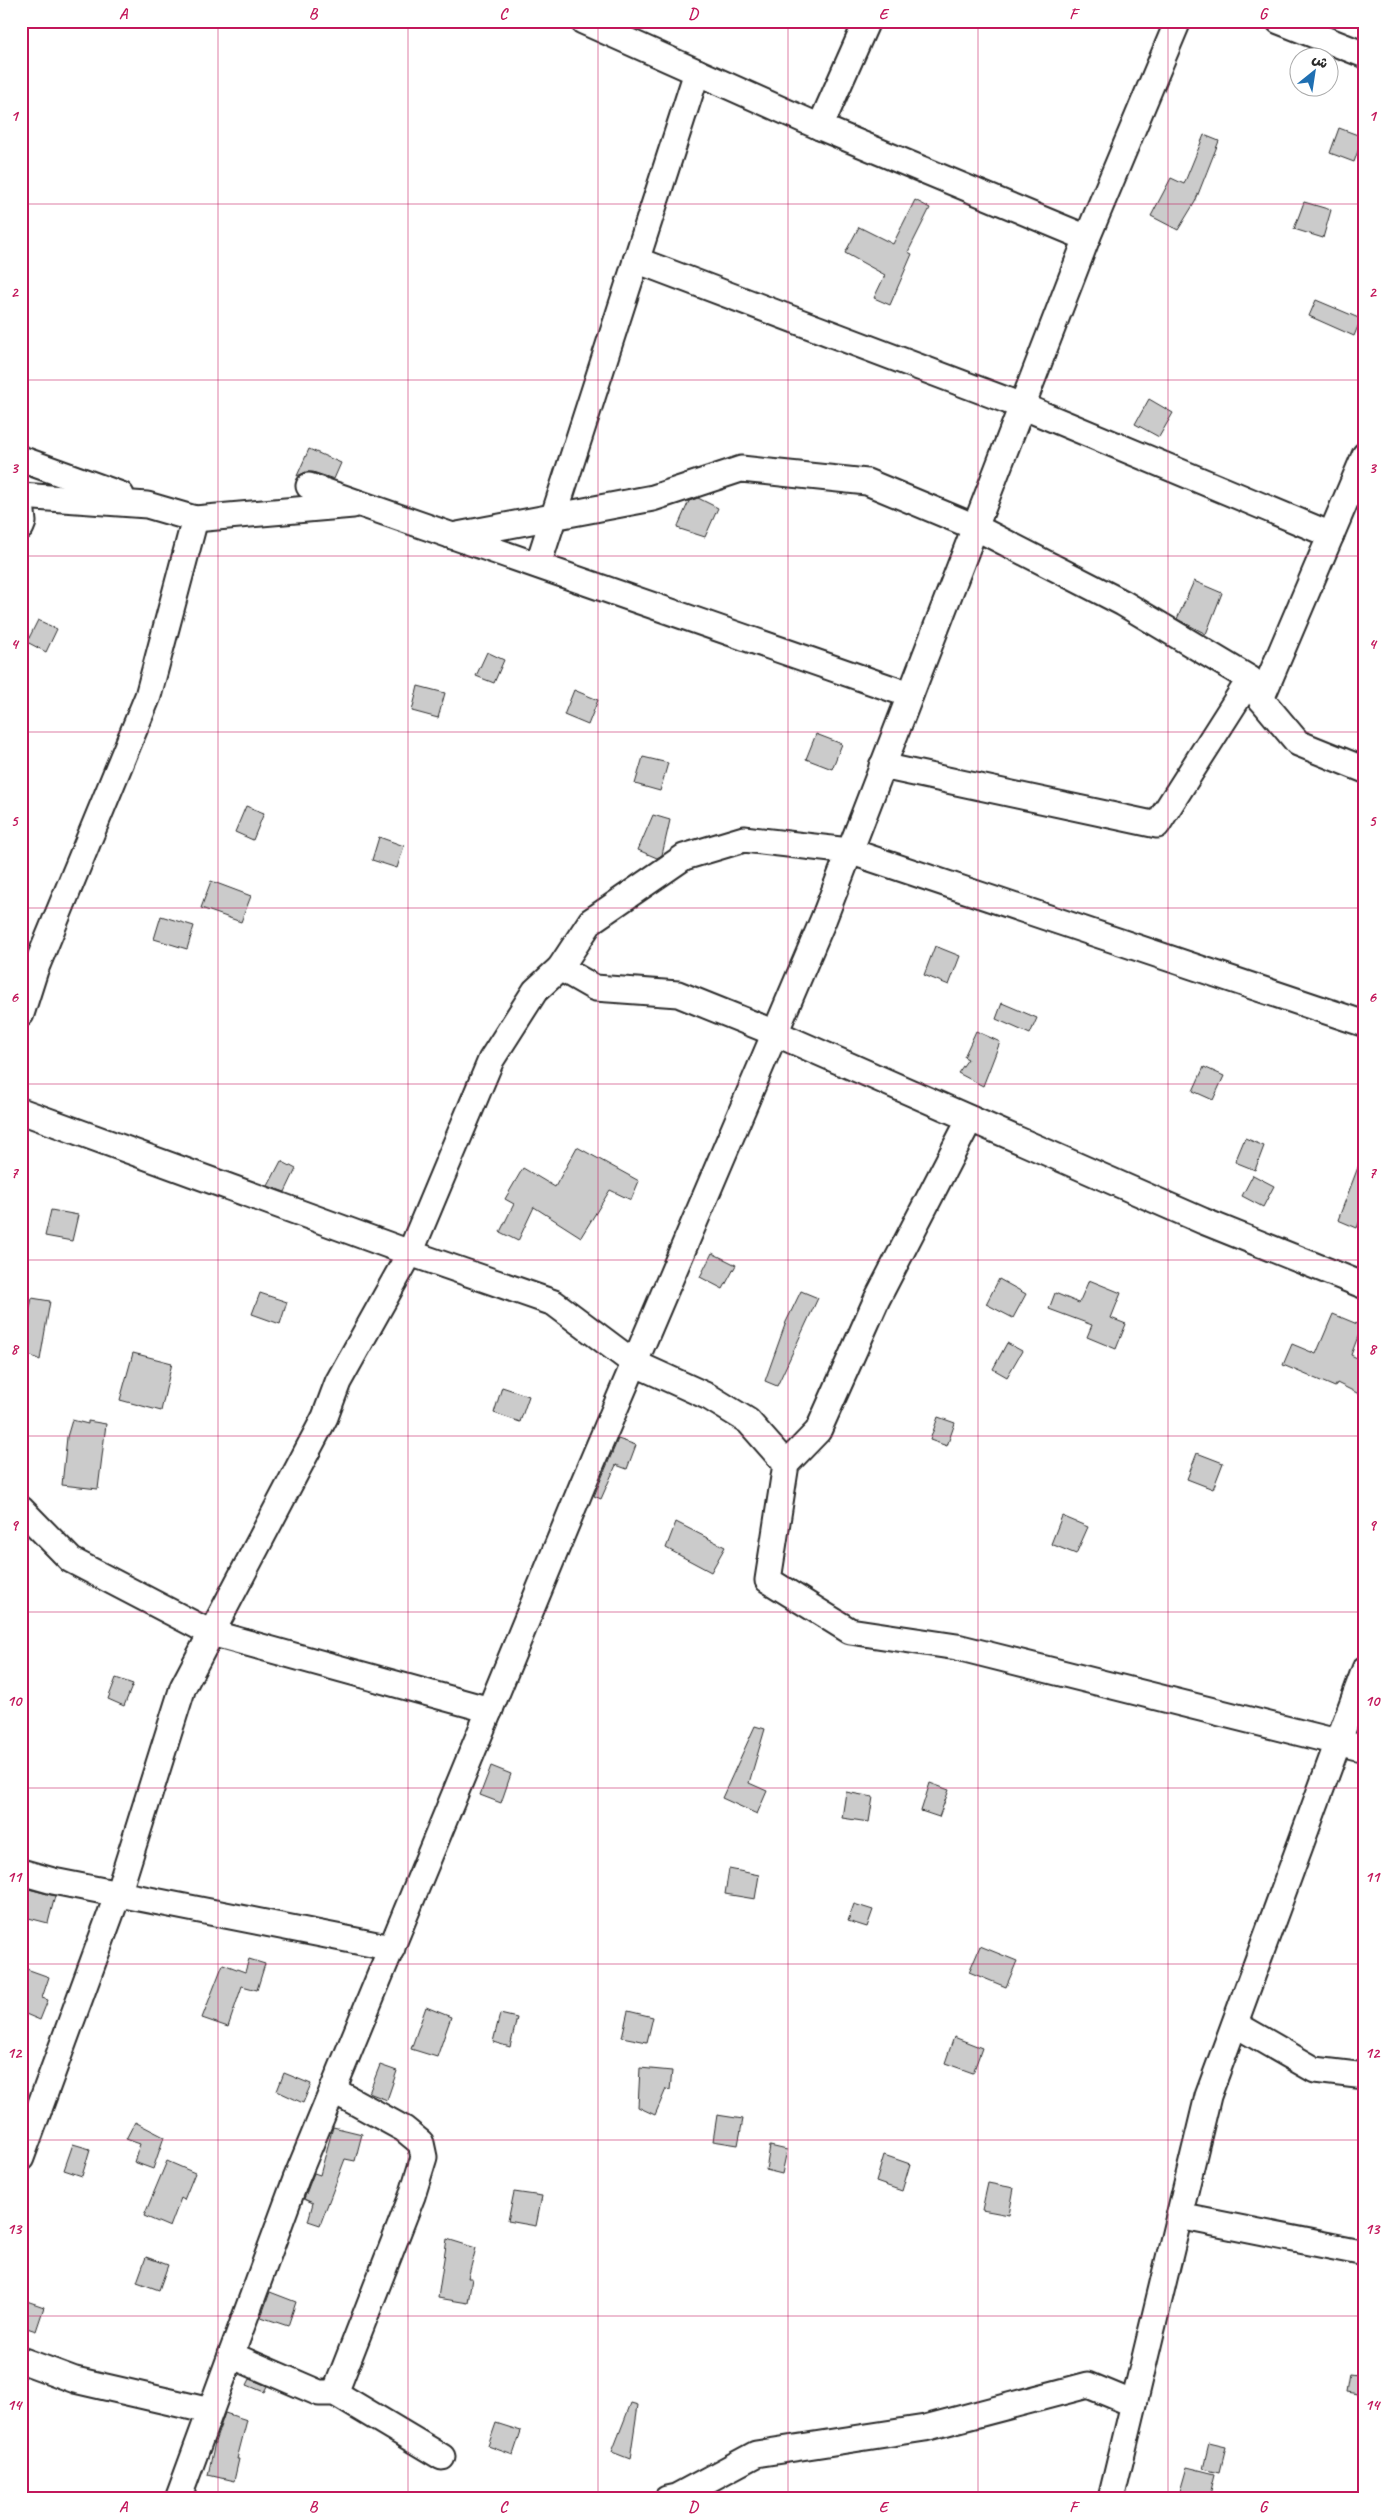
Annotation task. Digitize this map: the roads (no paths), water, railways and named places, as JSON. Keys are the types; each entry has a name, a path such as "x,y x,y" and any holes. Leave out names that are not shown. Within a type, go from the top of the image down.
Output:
{"street":[{"path":"583,21 820,126 1087,238"},
{"path":"820,126 867,21"},
{"path":"178,2499 296,2179 634,1363 775,1033 849,851 1087,238 1178,21"},
{"path":"1279,21 1365,54"},
{"path":"538,565 697,72"},
{"path":"636,260 1022,406 1330,535"},
{"path":"882,766 1157,825 1256,689 1330,535 1365,455"},
{"path":"21,459 147,505 195,519 362,504"},
{"path":"452,536 653,498 741,469 867,482 975,526 1122,603 1256,689 1298,743 1365,770"},
{"path":"309,486 910,695"},
{"path":"21,496 147,505"},
{"path":"21,502 23,522 21,527"},
{"path":"21,1014 35,970 148,696 195,519"},
{"path":"21,2158 118,1894 183,1687 325,1417 338,1382 410,1254 491,1060 535,991 560,968 591,921 684,858 744,839 849,851 1365,1024"},
{"path":"560,968 595,988 678,994 775,1033 1203,1221 1365,1286"},
{"path":"21,1111 410,1254 554,1303 634,1363 709,1397 748,1422 786,1464"},
{"path":"970,1119 877,1299 818,1431 786,1464 768,1580 850,1631 957,1647 1337,1744 1365,1749"},
{"path":"21,1510 71,1560 211,1633 490,1710"},
{"path":"1111,2499 1208,2096 1365,1669"},
{"path":"21,1872 53,1881 392,1948"},
{"path":"1235,2024 1315,2070 1365,2076"},
{"path":"333,2090 404,2130 421,2143 424,2156 412,2196 334,2393"},
{"path":"1180,2216 1365,2253"},
{"path":"231,2355 319,2393 334,2393 442,2457"},
{"path":"21,2360 74,2380 210,2411"},
{"path":"675,2498 756,2454 925,2428 1088,2385 1134,2404"}]}
